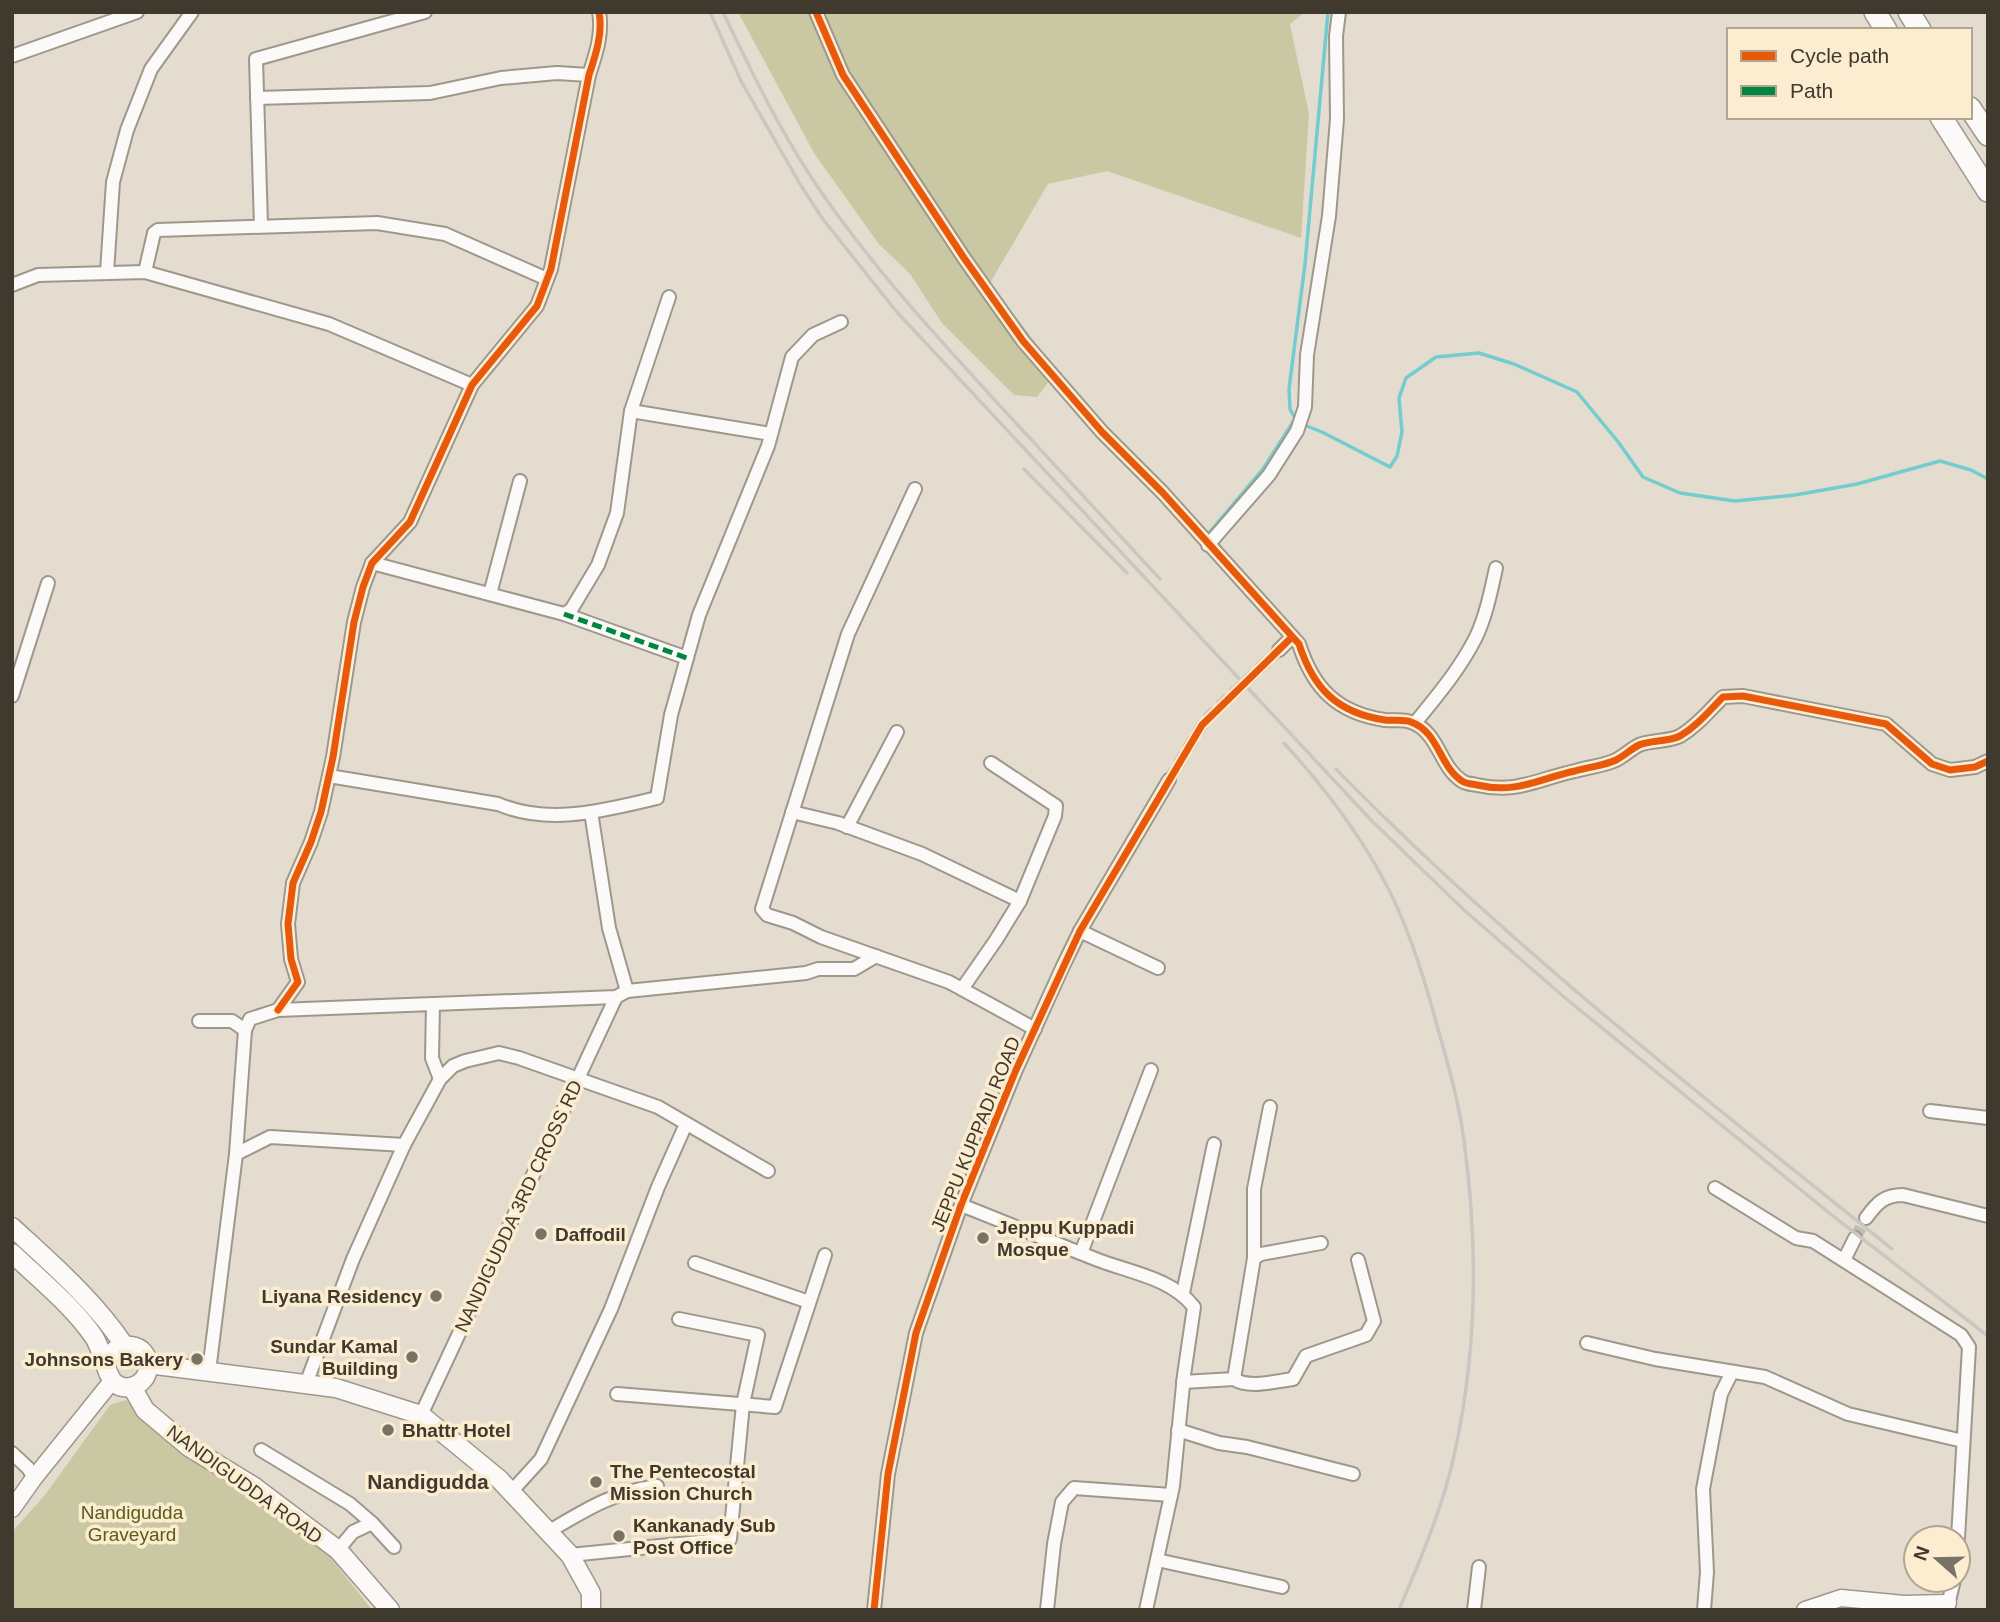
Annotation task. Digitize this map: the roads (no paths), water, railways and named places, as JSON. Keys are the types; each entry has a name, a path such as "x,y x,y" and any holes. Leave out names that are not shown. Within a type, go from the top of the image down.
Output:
{"highway":[{"path":"1875,12 1885,28"},
{"path":"1909,12 1919,28"},
{"path":"1972,111 1988,135"},
{"path":"1942,119 1988,191"}],"main road":[{"path":"12,1227 99,1310 124,1345"},
{"path":"12,1253 68,1306 93,1336 112,1381 121,1387 132,1387 142,1381 148,1370 142,1352 131,1345 124,1345 112,1351 106,1363"},
{"path":"148,1364 336,1388 421,1416 499,1479 570,1555 591,1593 591,1610"},
{"name":"NANDIGUDDA ROAD","path":"132,1387 145,1410 190,1447 253,1486 338,1550 390,1610"}],"street":[{"path":"12,56 137,12"},
{"path":"107,272 113,182 127,130 151,69 192,12"},
{"path":"261,226 256,59 402,15 425,12"},
{"path":"278,1010 298,982 288,924 293,883 318,822 329,776 354,622 372,564 410,522 472,385 537,306 547,278 596,52 601,24 599,12"},
{"path":"816,12 843,75 964,258 1023,341 1102,432 1163,493 1299,644 1311,675 1320,689 1340,704 1384,720 1415,723 1436,742 1448,767 1463,782 1510,789 1598,767 1639,746 1677,738 1696,726 1723,697 1743,696 1886,724 1932,764 1950,770 1975,767 1988,761"},
{"path":"1208,545 1269,475 1297,431 1305,407 1307,355 1328,216 1337,119 1336,36 1339,12"},
{"path":"257,98 430,93 501,78 557,73 589,75"},
{"path":"145,272 152,239 154,233 159,230 377,223 444,234 547,278"},
{"path":"12,285 38,275 145,272 329,324 472,385"},
{"path":"564,614 571,610 598,565 617,513 631,411 669,297"},
{"path":"329,776 498,804 518,812 568,816 657,798 671,715 699,615 771,434 792,357 813,335 841,322"},
{"path":"631,411 771,434"},
{"path":"490,594 520,481"},
{"path":"915,489 848,634 762,909 767,915 793,923 821,937 949,982 1035,1029"},
{"path":"372,564 564,614 687,658"},
{"path":"1415,723 1459,667 1476,636 1496,568"},
{"path":"12,696 48,583"},
{"path":"1279,650 1292,637"},
{"path":"847,827 897,732"},
{"path":"962,989 1020,901 1055,816 1056,806 991,763"},
{"name":"JEPPU KUPPADI ROAD","path":"874,1610 888,1474 916,1333 961,1205 1035,1029 1080,931 1169,780"},
{"path":"591,812 621,994"},
{"path":"792,812 847,827 922,854 1020,901"},
{"path":"1080,931 1158,968"},
{"path":"209,1371 236,1154 244,1030 250,1019 278,1010 621,994 806,973 818,969 854,969 876,956"},
{"name":"NANDIGUDDA 3RD CROSS RD","path":"421,1416 576,1079 621,994"},
{"path":"433,1004 432,1058 440,1079"},
{"path":"199,1021 232,1021 244,1030"},
{"path":"306,1384 353,1259 404,1145 440,1079 453,1066 499,1053 658,1107 768,1171"},
{"path":"1081,1253 1151,1070"},
{"path":"1234,1380 1250,1269 1254,1258 1254,1189 1270,1107"},
{"path":"1930,1111 1988,1118"},
{"path":"511,1492 541,1460 611,1309 658,1187 686,1124"},
{"path":"236,1154 270,1137 404,1145"},
{"path":"1183,1293 1214,1144"},
{"path":"1715,1188 1796,1238 1813,1241 1961,1335 1966,1341 1969,1347 1959,1524"},
{"path":"1866,1218 1884,1197 1890,1195 1903,1195 1988,1216"},
{"path":"961,1205 1160,1281 1183,1293 1194,1307 1171,1495 1146,1610"},
{"path":"1844,1260 1855,1238"},
{"path":"1254,1258 1261,1254 1321,1243"},
{"path":"617,1394 775,1407 824,1255"},
{"path":"1183,1382 1234,1380 1252,1384 1293,1379 1306,1356 1367,1335 1374,1321 1358,1260"},
{"path":"695,1263 809,1302"},
{"path":"570,1555 730,1539 743,1404 758,1335 679,1319"},
{"path":"1587,1343 1655,1359 1765,1377 1848,1414 1963,1441"},
{"path":"1704,1610 1707,1572 1703,1489 1721,1394 1732,1372"},
{"path":"12,1509 112,1381"},
{"path":"1178,1430 1219,1443 1247,1447 1353,1474"},
{"path":"261,1450 350,1504 394,1546"},
{"path":"12,1453 28,1468 34,1478"},
{"path":"548,1532 595,1503 629,1490 657,1486"},
{"path":"1046,1610 1062,1502 1074,1488 1171,1495"},
{"path":"338,1550 353,1532 372,1523"},
{"path":"1157,1560 1282,1587"},
{"path":"1474,1610 1479,1567"},
{"path":"1805,1610 1841,1598 1947,1607"}],"waterway":[{"path":"1296,420 1290,409 1289,389 1305,264 1328,12"},
{"path":"1302,424 1390,467 1397,456 1402,432 1399,398 1406,378 1436,357 1479,353 1514,364 1577,392 1643,477 1680,493 1735,501 1795,495 1857,484 1940,461 1971,470 1988,479"},
{"path":"1209,533 1263,469 1295,419"}],"tunnel":[{"path":"1169,780 1202,725 1279,650"},
{"path":"1855,1238 1866,1218"}],"railway":[{"path":"710,12 741,81 800,184 822,218 896,311 1372,821 1464,910 1564,997 1833,1216 1988,1336"},
{"path":"723,12 788,139 813,180 854,237 944,344 1160,579"},
{"path":"1024,469 1127,573"},
{"path":"1284,743 1354,830 1396,904 1427,988 1452,1081 1464,1141 1473,1257 1468,1374 1445,1491 1399,1610"},
{"path":"1336,769 1401,834 1537,958 1677,1076 1892,1249"}],"place":[{"name":"Daffodil","path":"541,1234"},
{"name":"Jeppu Kuppadi Mosque","path":"983,1238"},
{"name":"Liyana Residency","path":"436,1296"},
{"name":"Sundar Kamal Building","path":"412,1357"},
{"name":"Johnsons Bakery","path":"197,1359"},
{"name":"Bhattr Hotel","path":"388,1430"},
{"name":"The Pentecostal Mission Church","path":"596,1482"},
{"name":"Kankanady Sub Post Office","path":"619,1536"}],"district":[{"name":"Nandigudda","path":"428,1482"}],"park label":[{"name":"Nandigudda Graveyard","path":"132,1523"}]}
